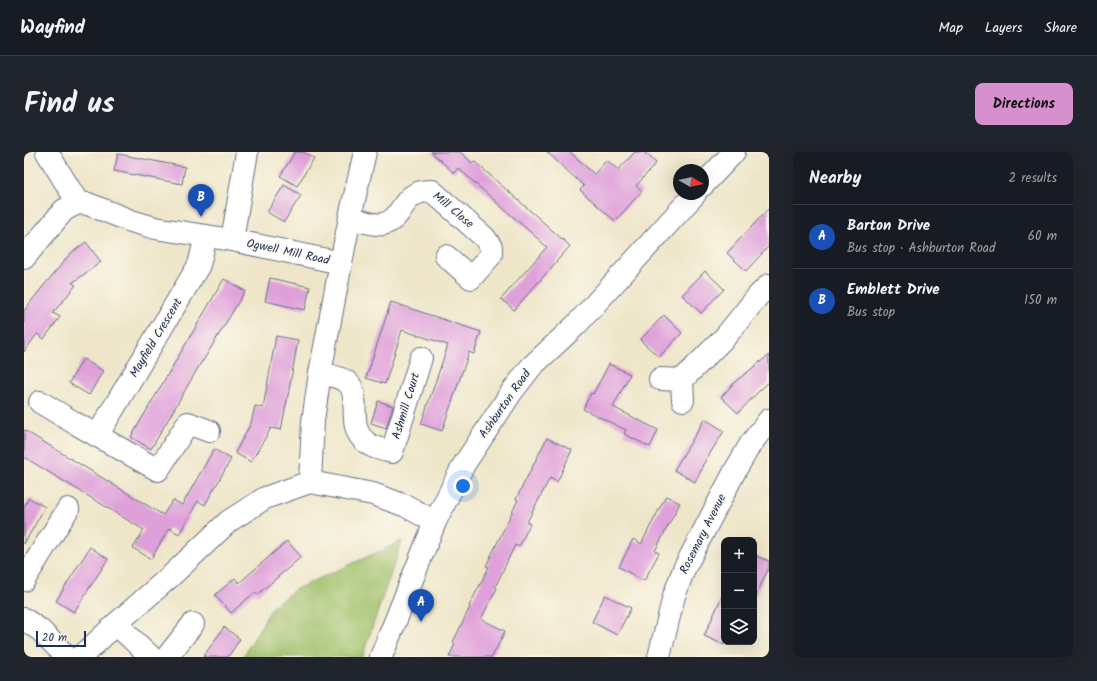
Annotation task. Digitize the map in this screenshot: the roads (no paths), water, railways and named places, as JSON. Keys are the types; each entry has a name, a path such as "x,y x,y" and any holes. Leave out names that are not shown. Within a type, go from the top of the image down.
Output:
{"street":[{"path":"24,258 64,210 78,203 47,152"},
{"path":"232,240 247,152"},
{"path":"341,263 365,152"},
{"path":"709,179 734,152"},
{"name":"Mill Close","path":"350,217 372,223 383,224 394,218 408,199 416,193 432,191 485,238 491,247 491,255 471,278 446,256"},
{"name":"Ashburton Road","path":"381,657 435,522 463,466 511,393 531,366 576,325 690,200"},
{"name":"Ogwell Mill Road","path":"78,203 88,204 131,221 155,228 232,240 341,263 320,373 313,421 310,482"},
{"name":"Mayfield Crescent","path":"97,436 199,266 206,236"},
{"path":"660,379 682,390 758,296 769,285"},
{"name":"Ashmill Court","path":"320,373 338,378 348,383 354,393 356,430 366,443 392,452 421,358"},
{"path":"40,402 158,470 188,423 209,431"},
{"name":"Rosemary Avenue","path":"659,657 674,596 684,569 736,469 750,445 769,420"},
{"path":"81,657 229,521 265,498 310,482 373,494 406,506 435,522"},
{"path":"24,580 68,509"},
{"path":"24,618 40,630 67,657"},
{"path":"116,624 151,657"},
{"path":"167,657 193,624"}],"place":[{"name":"Emblett Drive","path":"201,217"},
{"name":"Barton Drive","path":"421,622"}]}
